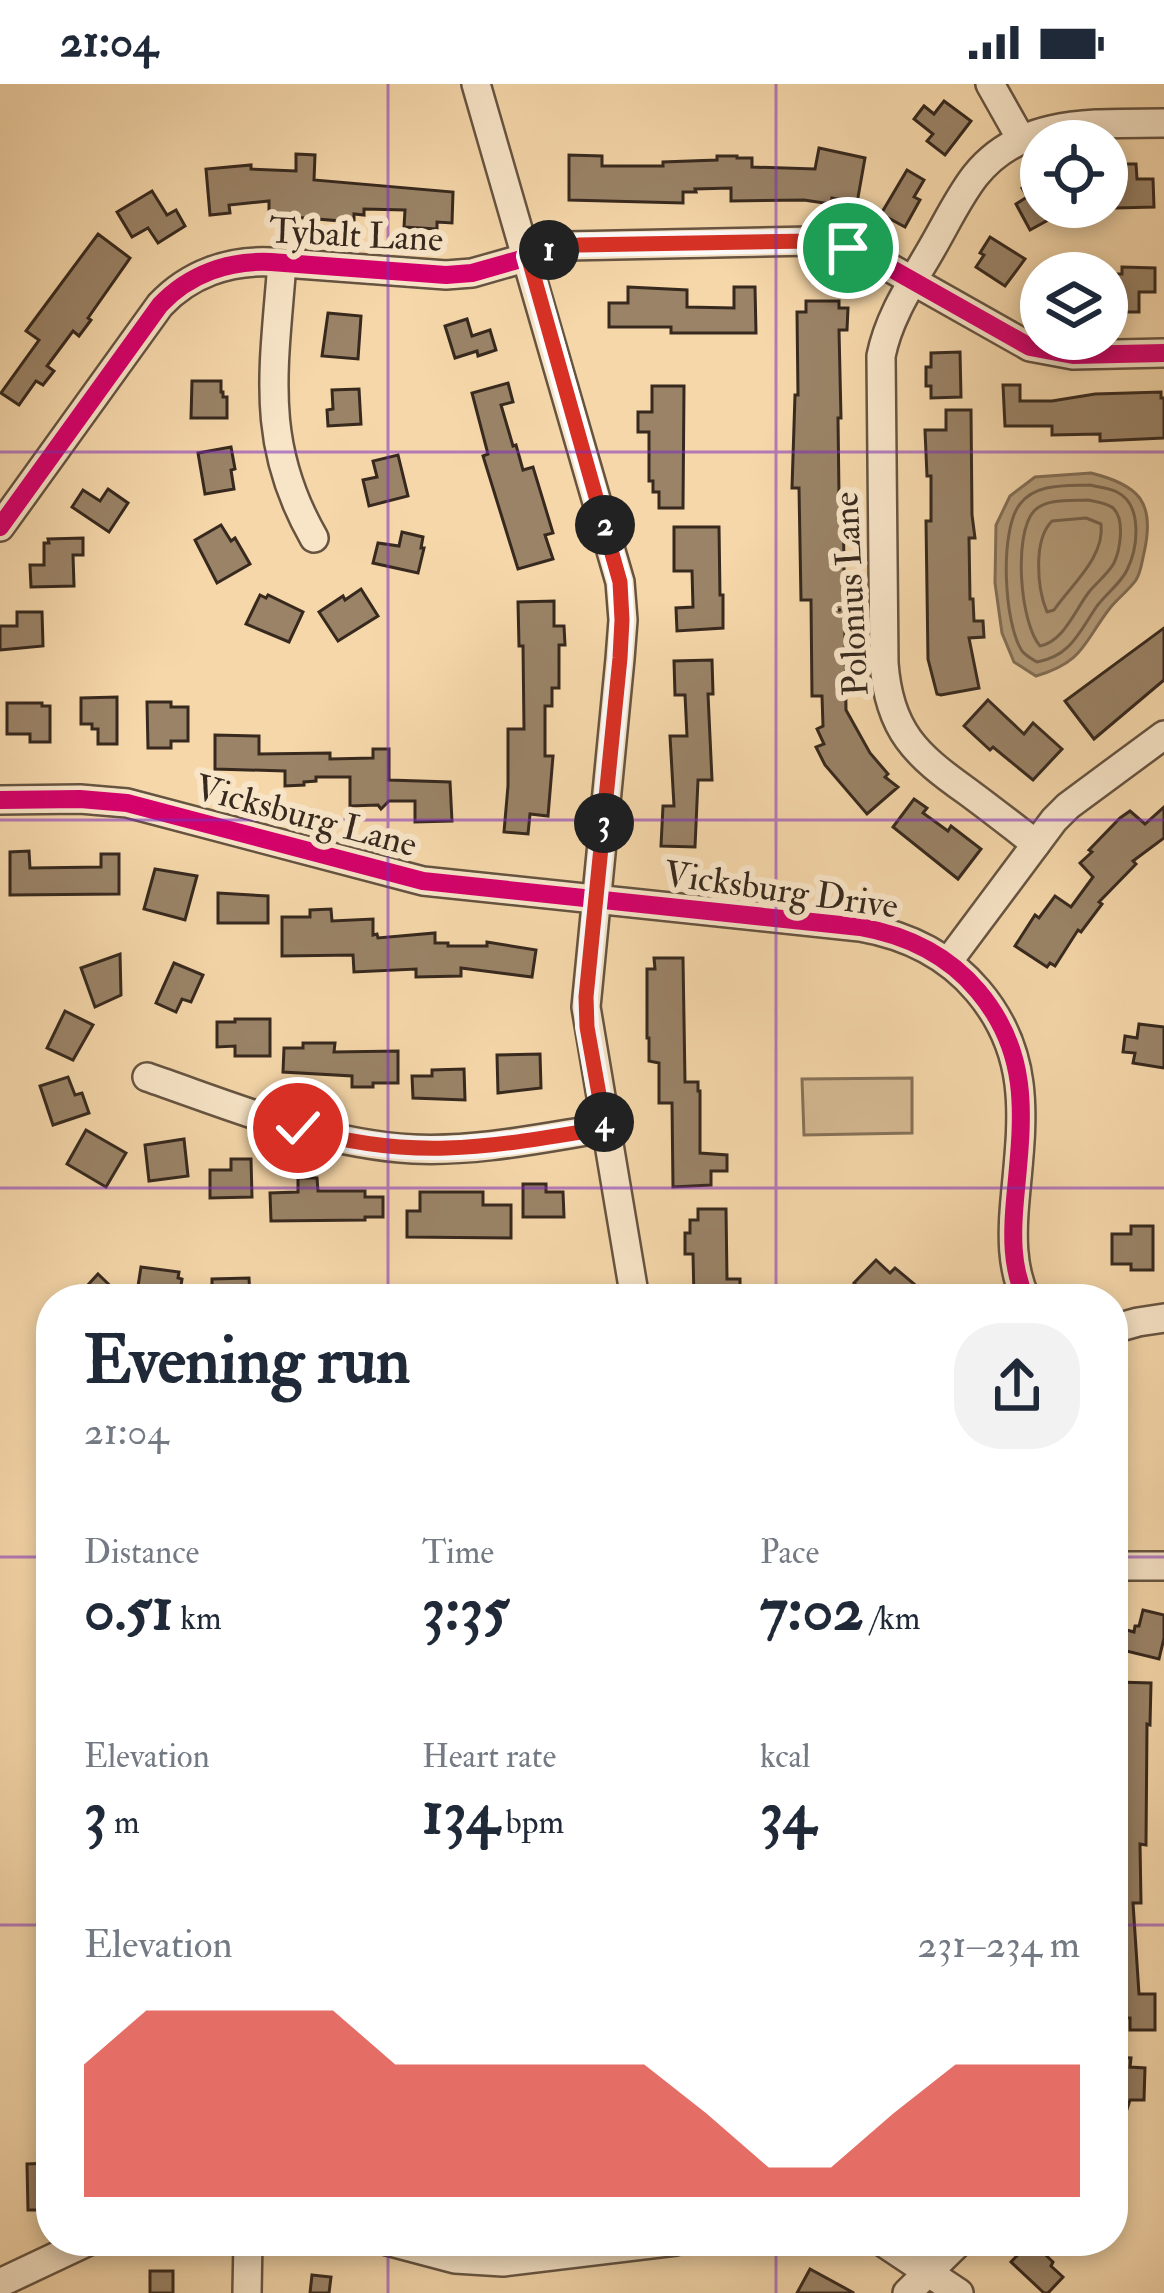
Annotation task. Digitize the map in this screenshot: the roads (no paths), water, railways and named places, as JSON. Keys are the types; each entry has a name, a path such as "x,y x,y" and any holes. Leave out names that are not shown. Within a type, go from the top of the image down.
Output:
{"street":[{"path":"476,84 620,582 620,658 586,1007 632,1284"},
{"path":"991,84 1020,137"},
{"path":"1128,124 1164,123"},
{"name":"Polonius Lane","path":"1020,140 977,173 913,281 888,328 879,378 886,683 897,720 918,752 939,772 1036,844"},
{"name":"Tybalt Lane","path":"0,527 166,298 214,269 243,263 446,275 472,273 579,245 812,241 856,250 1030,346 1073,355 1164,353"},
{"path":"282,263 274,430 292,495 314,538"},
{"path":"948,962 1068,806 1164,735"},
{"name":"Vicksburg Lane","path":"0,800 127,803 423,881 596,900"},
{"name":"Vicksburg Drive","path":"596,900 878,930 915,942 966,977 993,1009 1011,1042 1021,1078 1022,1125 1012,1226 1021,1284"},
{"path":"148,1077 316,1133 389,1147 475,1148 605,1128"},
{"path":"1128,1325 1164,1318"},
{"path":"1128,1566 1164,1566"},
{"path":"0,2283 57,2256"},
{"path":"247,2293 248,2256"},
{"path":"444,2256 503,2262 552,2256"},
{"path":"903,2256 959,2293"},
{"path":"907,2293 944,2256"}],"water":[{"path":"1091,473 1121,483 1140,498 1147,535 1140,570 1073,658 1036,676 1014,662 1002,633 995,583 996,525 1010,496 1035,477"}]}
